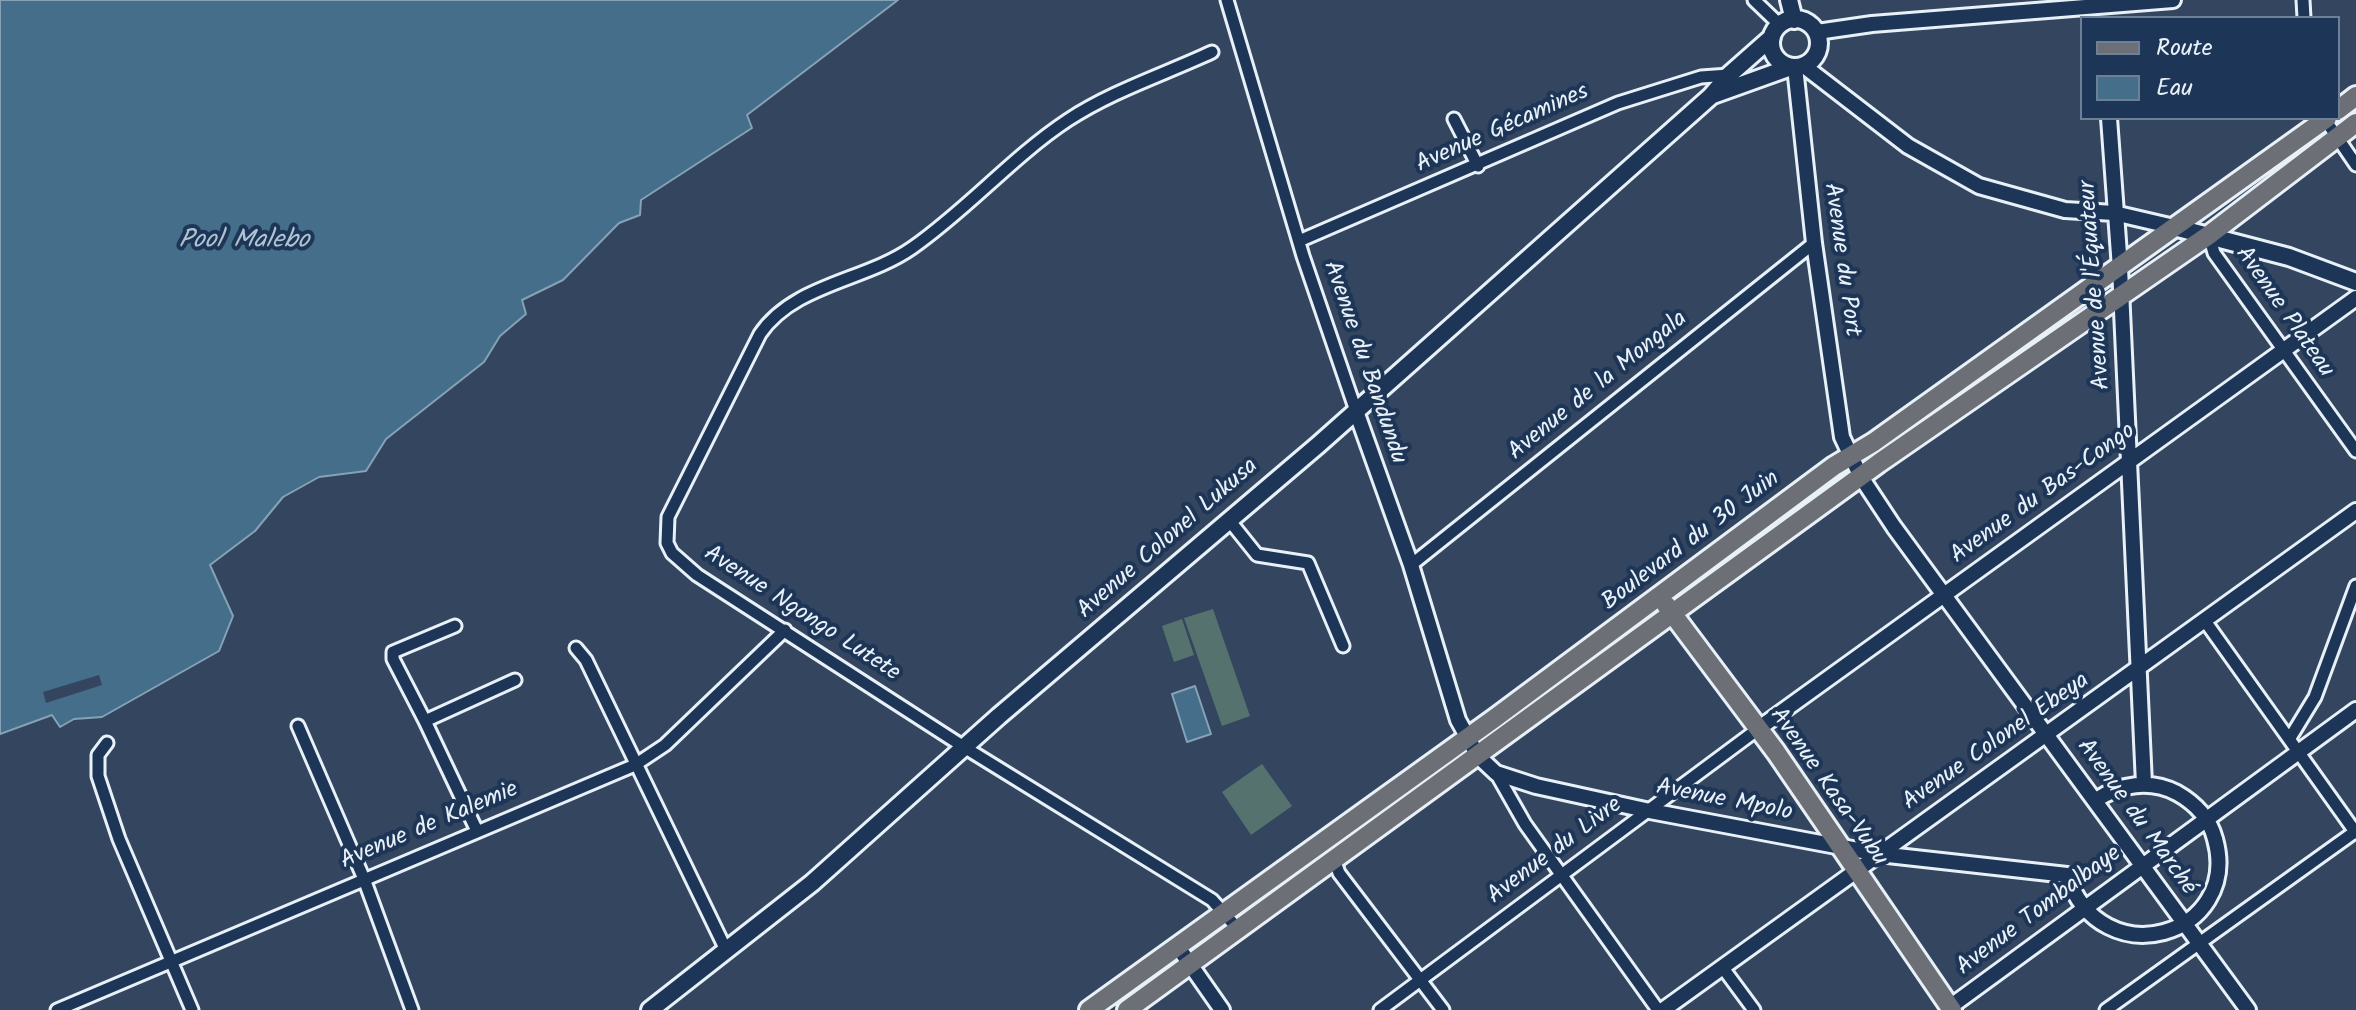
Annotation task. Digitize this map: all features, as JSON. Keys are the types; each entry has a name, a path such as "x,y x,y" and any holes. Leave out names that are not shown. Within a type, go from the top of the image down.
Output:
{"main road":[{"path":"1782,27 1807,23 1817,32 1816,56 1797,67 1775,56 1782,27 1789,0"},
{"name":"Avenue Colonel Lukusa","path":"650,1010 812,883 964,747 1356,411 1711,96 1729,75 1782,27"},
{"name":"Avenue Colonel Lukusa","path":"1711,96 1797,67"},
{"name":"Boulevard du 30 Juin","path":"1089,1010 1466,739 1849,456 2120,268 2322,120"},
{"name":"Boulevard du 30 Juin","path":"1127,1010 1861,477 2209,235 2356,123"},
{"path":"2174,227 2289,257 2356,282"},
{"name":"Avenue Kasa-Vubu","path":"1659,596 1758,729 1949,1009"}],"street":[{"name":"Avenue du Bandundu","path":"1227,0 1299,241 1411,565 1466,739 1478,756"},
{"path":"1754,0 1782,27"},
{"path":"1817,32 1872,24 2173,0"},
{"name":"Avenue Ngongo Lutete","path":"1212,52 1069,120 912,248 859,277 808,296 784,309 765,327 677,498 666,531 672,553 683,565 964,747 1212,900 1238,929"},
{"path":"1797,67 1908,146 1979,186 2065,210 2114,213 2174,227"},
{"name":"Avenue du Port","path":"1797,67 1814,243 1839,419 1849,456"},
{"name":"Avenue Gécamines","path":"1299,241 1618,103 1672,84 1729,75"},
{"path":"1454,119 1478,166"},
{"name":"Avenue de l'Équateur","path":"2109,120 2120,268 2144,784"},
{"path":"2330,120 2336,137 2356,165"},
{"name":"Avenue Plateau","path":"2209,235 2214,253 2356,451"},
{"name":"Avenue de la Mongala","path":"1411,565 1814,243"},
{"name":"Avenue du Bas-Congo","path":"1758,729 2356,298"},
{"name":"Avenue du Marché","path":"1849,456 2047,736 2248,1010"},
{"name":"Avenue Colonel Ebeya","path":"1660,1010 2047,736 2356,511"},
{"path":"1229,520 1257,555 1308,563 1343,646"},
{"path":"2290,738 2315,697 2356,586"},
{"path":"2106,1010 2356,832 2205,621"},
{"path":"455,626 393,652 393,659 477,831"},
{"name":"Avenue de Kalemie","path":"57,1010 635,765 665,745 785,630"},
{"path":"576,648 586,660 727,952"},
{"path":"425,721 515,680"},
{"name":"Avenue Tombalbaye","path":"1949,1009 2082,908 2356,710"},
{"path":"298,726 364,879 412,1010"},
{"name":"Avenue du Livre","path":"1380,1010 1758,729"},
{"path":"107,743 98,755 98,776 119,839 192,1010"},
{"name":"Avenue Mpolo","path":"1478,756 1496,773 1536,786 1650,811 1879,854 2067,875 2082,908"},
{"path":"1496,773 1560,874 1660,1010"},
{"path":"2082,908 2104,926 2131,935 2159,934 2185,923 2208,899 2217,876 2218,851 2207,819 2198,808 2173,791 2144,784 2119,788 2096,800"},
{"path":"1334,859 1339,873 1443,1010"},
{"path":"1178,947 1222,1010"},
{"path":"1723,968 1754,1010"}],"green space":[{"path":"1213,609 1250,716 1222,726 1184,618"},
{"path":"1182,619 1194,655 1174,662 1162,626"},
{"path":"1262,764 1292,806 1251,835 1222,792"}],"water":[{"name":"Pool Malebo","path":"0,0 898,0 747,115 752,128 641,200 640,215 619,223 563,280 522,300 526,314 500,336 484,362 386,439 366,471 319,477 283,497 255,531 210,565 233,616 219,651 102,717 74,719 60,727 52,715 0,734"},
{"path":"1195,686 1211,734 1187,742 1172,694"}],"pier":[{"path":"99,675 102,685 46,703 43,692"}]}
